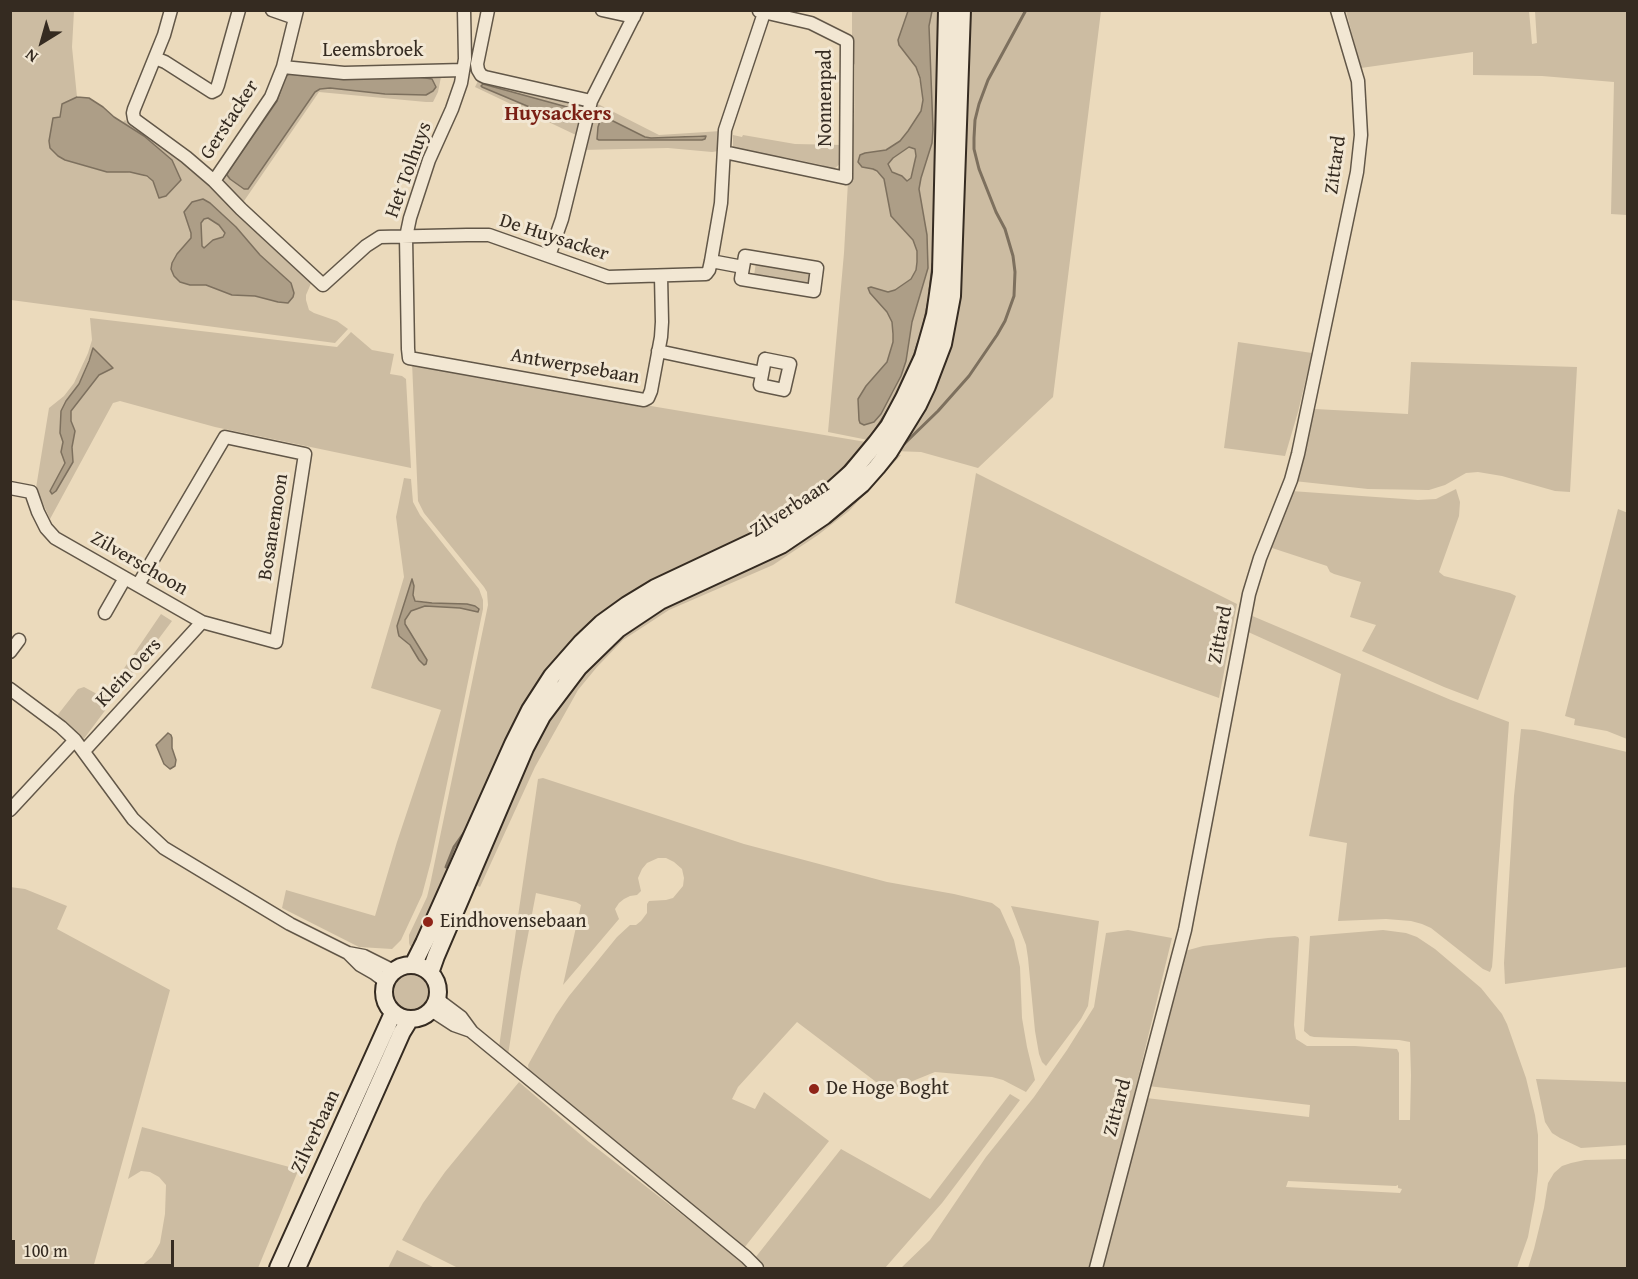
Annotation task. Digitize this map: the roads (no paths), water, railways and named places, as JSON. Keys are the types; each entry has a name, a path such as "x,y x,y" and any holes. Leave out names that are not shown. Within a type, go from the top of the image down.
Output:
{"main road":[{"name":"Zilverbaan","path":"413,965 530,710 559,668 580,643 627,605 655,588 774,532 812,508 851,473 876,443 904,398 923,357 934,315 941,273 947,10"},
{"name":"Zilverbaan","path":"430,973 525,748 542,716 579,667 618,629 660,601 781,545 824,516 862,484 877,467 894,445 918,405 942,344 952,296 962,10"},
{"path":"413,965 430,973 438,990 434,1005 422,1017 410,1019 393,1013 385,999 384,990 390,977 403,966 413,965"},
{"name":"Zilverbaan","path":"278,1269 393,1013"},
{"name":"Zilverbaan","path":"297,1269 402,1032 410,1019"}],"street":[{"name":"De Huysacker","path":"171,10 164,35 134,109 134,119 186,157 214,181 323,285 366,246 380,237 489,235 608,277 706,274 711,261"},
{"path":"155,58 208,90 212,92 216,90 239,10"},
{"path":"272,10 296,14"},
{"name":"Het Tolhuys","path":"409,358 406,237 429,160 458,94 465,50 464,10"},
{"path":"488,10 477,64 478,70 485,77 591,101"},
{"path":"549,256 562,219 591,101 635,14 602,10"},
{"name":"Zittard","path":"1096,1269 1185,930 1249,594 1260,558 1291,480 1298,454 1357,172 1361,135 1358,81 1337,10"},
{"path":"743,267 711,261 721,203 725,130 762,11"},
{"name":"Nonnenpad","path":"724,152 846,178 847,41 811,23 762,11"},
{"name":"Gerstacker","path":"214,181 271,97 283,67 296,14"},
{"name":"Leemsbroek","path":"283,67 344,74 463,70"},
{"path":"745,256 817,268 814,291 741,279 743,267 745,256"},
{"name":"Antwerpsebaan","path":"409,358 644,400 648,398 651,391 662,322 661,276"},
{"path":"657,351 762,373"},
{"name":"Bosanemoon","path":"138,585 225,437 305,454 276,642"},
{"name":"Zilverschoon","path":"10,488 31,492 46,528 55,538 202,622 276,642"},
{"path":"105,613 125,578"},
{"name":"Klein Oers","path":"84,751 202,622"},
{"path":"10,652 19,640"},
{"path":"10,689 75,740 133,819 164,848 290,924 348,953 364,956 390,977"},
{"path":"10,810 75,740"},
{"path":"434,1005 454,1025 472,1032 746,1257 757,1269"}],"waterway":[{"path":"904,444 969,376 1005,321 1014,296 1013,256 1005,229 979,169 974,138 975,120 988,80 1026,10"},
{"path":"930,290 933,264"},
{"path":"923,329 929,300"},
{"path":"913,360 918,344"},
{"path":"873,434 889,409"},
{"path":"840,472 850,461"},
{"path":"833,519 856,500"},
{"path":"446,867 454,847 466,830"}],"place":[{"name":"Eindhovensebaan","path":"428,922"},
{"name":"De Hoge Boght","path":"814,1089"}],"district":[{"name":"Huysackers","path":"558,115"}]}
